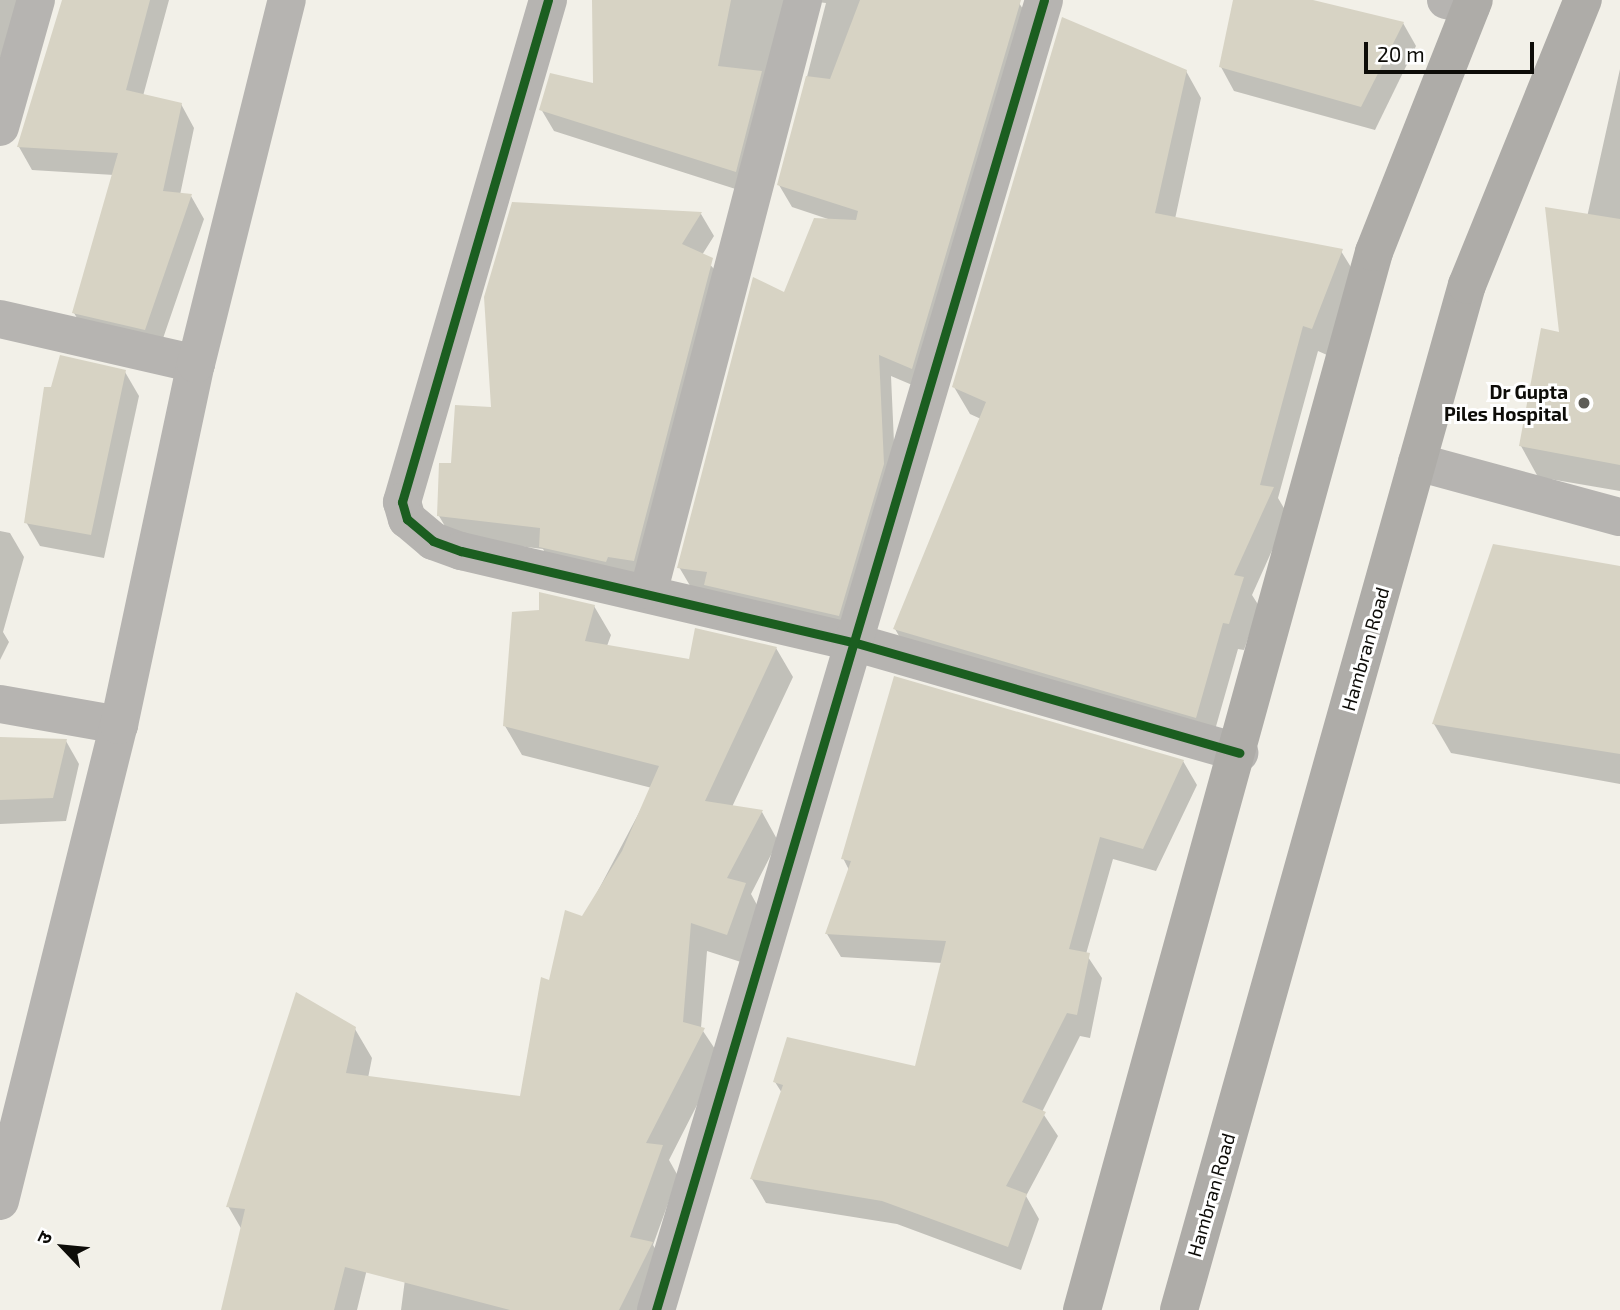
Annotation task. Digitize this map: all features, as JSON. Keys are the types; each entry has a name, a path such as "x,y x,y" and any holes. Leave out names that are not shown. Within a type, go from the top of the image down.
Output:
{"main road":[{"name":"Hambran Road","path":"1179,1310 1467,285 1583,0"},
{"path":"1082,1310 1239,753 1374,252 1464,2"}],"street":[{"path":"0,127 36,0"},
{"path":"0,1201 13,1103 119,725 196,364 287,0"},
{"path":"548,0 402,502 421,533 461,551 649,590 853,642 1239,753"},
{"path":"649,590 803,0"},
{"path":"656,1310 1044,0"},
{"path":"0,318 196,364"},
{"path":"1417,462 1620,517"},
{"path":"0,704 119,725"}],"building":[{"path":"62,0 150,0 126,90 182,103 163,191 192,194 145,330 72,313 118,153 17,147"},
{"path":"592,0 731,0 718,66 762,71 736,172 539,110 550,73 593,83"},
{"path":"860,0 1021,0 912,369 879,355 884,464 839,616 704,585 707,572 677,568 753,277 784,292 814,218 856,220 858,211 777,185 806,76 830,79"},
{"path":"1233,0 1313,0 1404,22 1361,107 1219,67"},
{"path":"1062,17 1187,70 1155,213 1343,249 1312,329 1303,326 1260,485 1274,487 1234,575 1244,577 1229,624 1223,623 1196,718 893,629 986,402 952,387"},
{"path":"512,202 702,212 682,244 713,258 634,561 608,557 606,562 539,547 540,528 437,516 439,463 451,463 455,405 491,407 484,297"},
{"path":"1545,207 1620,219 1620,465 1519,446 1541,328 1559,332"},
{"path":"60,355 126,370 91,535 24,523 44,387 51,387"},
{"path":"1493,544 1620,566 1620,754 1432,724"},
{"path":"539,592 595,605 585,641 689,659 695,628 777,647 705,801 763,810 727,878 746,883 727,935 691,923 683,1022 705,1028 646,1143 663,1145 630,1237 653,1242 619,1310 510,1310 345,1267 334,1310 221,1310 245,1209 226,1207 296,992 356,1027 346,1073 520,1096 541,977 549,980 565,910 582,916 622,851 659,766 503,726 512,612 539,610"},
{"path":"894,676 1184,760 1143,849 1100,837 1069,949 1090,953 1077,1015 1067,1013 1022,1102 1046,1112 1006,1186 1027,1194 1008,1247 882,1201 750,1179 783,1085 773,1082 787,1037 915,1066 946,941 825,934 851,861 841,859"},
{"path":"0,737 67,739 53,798 0,800"}],"cycle path":[{"path":"548,0 402,502 407,519 433,541 461,551 853,642 1239,753"},
{"path":"656,1310 1044,0"}],"place":[{"name":"Dr Gupta Piles Hospital","path":"1584,403"}]}
